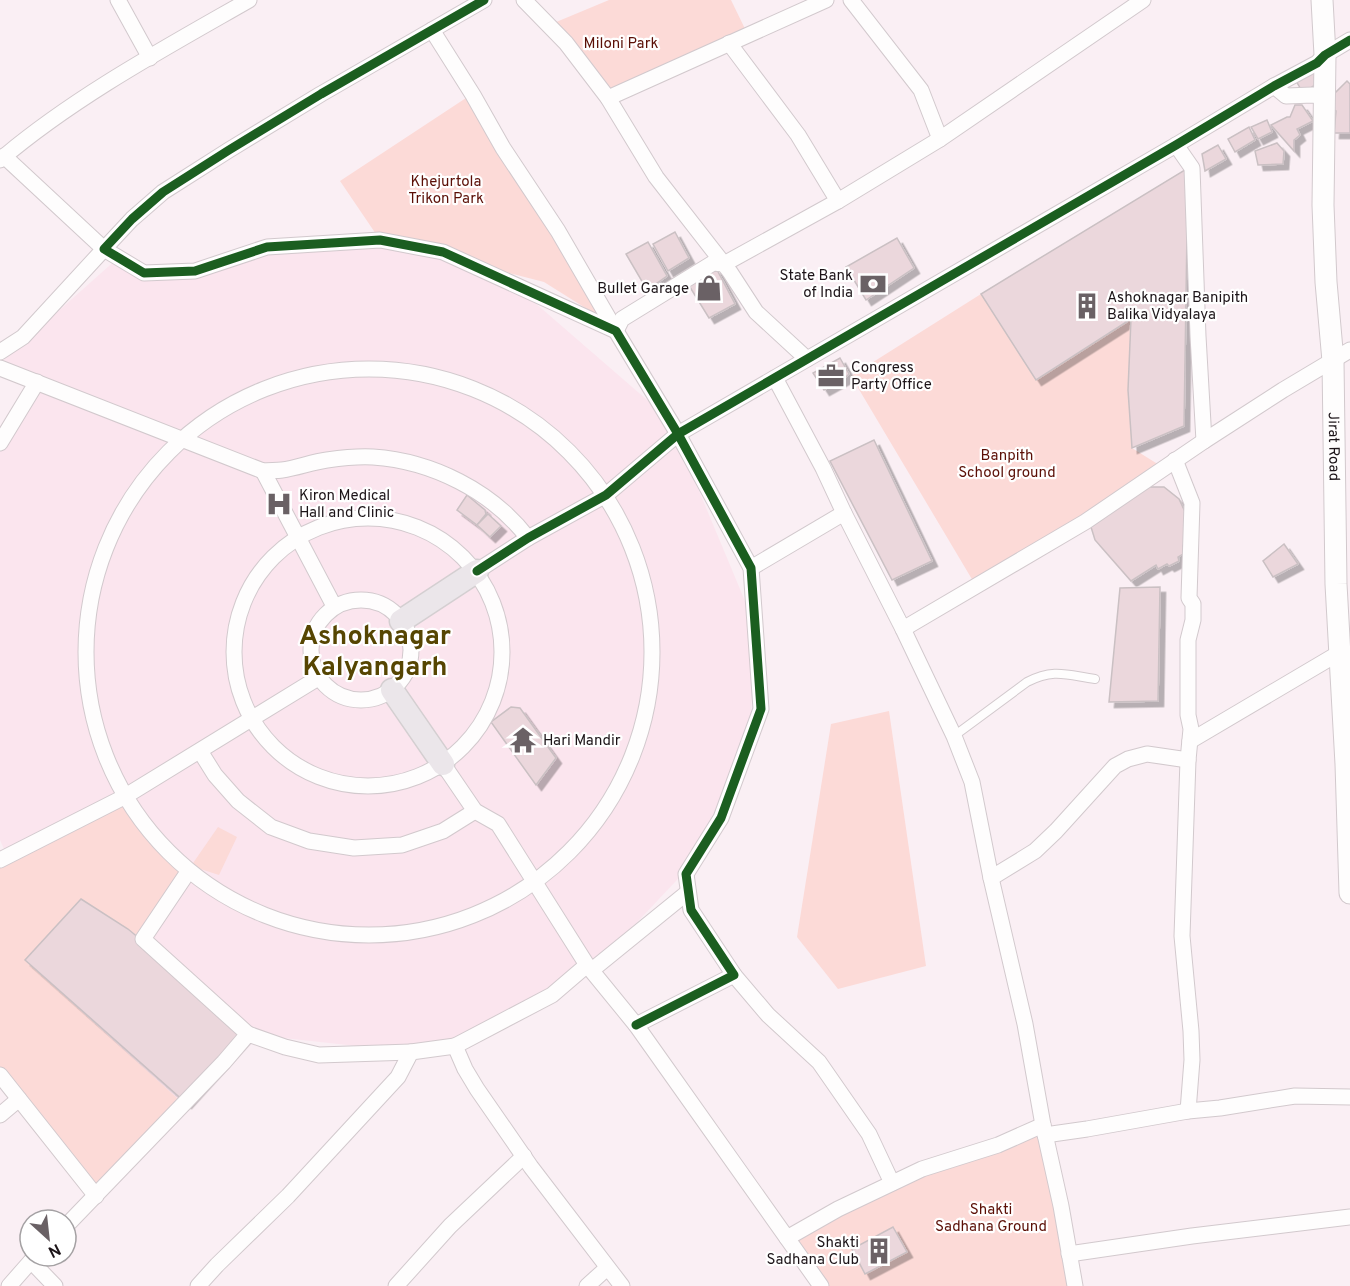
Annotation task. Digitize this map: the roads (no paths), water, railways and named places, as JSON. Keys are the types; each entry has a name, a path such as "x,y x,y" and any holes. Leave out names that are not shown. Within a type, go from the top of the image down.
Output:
{"main road":[{"name":"Jirat Road","path":"1322,0 1325,55 1323,205 1326,282 1341,355 1343,583 1340,653 1350,893"},
{"path":"401,621 477,571"},
{"path":"392,690 442,764"}],"street":[{"path":"118,0 150,58"},
{"path":"249,0 82,98 2,158 104,249 144,273 195,271 267,247 380,240 443,252 616,331"},
{"path":"0,352 23,337 132,219 164,192 249,138 484,0"},
{"path":"524,0 566,43 608,98 656,177 724,264 756,312 807,359"},
{"path":"608,98 826,0"},
{"path":"850,0 921,90 940,139"},
{"path":"616,331 622,319 713,263 724,264 838,201 940,139 1143,0"},
{"path":"432,30 503,148 558,231 678,434 751,568 761,709 721,818 686,874 691,910 734,975 768,1015 819,1062 869,1134 892,1183"},
{"path":"477,571 528,538 606,495 678,434 1176,146 1274,86 1317,63 1325,55 1350,40"},
{"path":"729,44 798,135 838,201"},
{"path":"1274,86 1286,96 1324,97"},
{"path":"1176,146 1192,168 1204,441"},
{"path":"903,629 1085,522 1204,441 1341,355"},
{"path":"0,368 263,471 281,470 325,460 372,457 415,464 456,479 486,497 515,522 528,538"},
{"path":"372,368 407,371 474,388 534,421 561,442 585,467 606,495 623,524 636,554 651,619 653,652 651,685 635,750 621,780 604,809 561,860 535,881 506,899 444,925 411,932 377,935 343,934 277,920 246,908 216,892 188,872 153,838 124,797 100,747 87,692 85,636 94,581 113,528 143,480 182,439 209,418 239,400 271,386 338,370 372,368"},
{"path":"775,378 903,629 954,736 972,782 991,878 1025,1024 1043,1130 1061,1206 1075,1286"},
{"path":"0,443 37,382"},
{"path":"1175,460 1192,503 1189,598 1193,604 1193,620 1188,640 1188,715 1191,729 1182,936 1192,1060 1188,1111"},
{"path":"263,471 334,606"},
{"path":"751,568 844,513"},
{"path":"362,518 396,520 428,531 456,550 477,571 495,606 502,641 501,676 489,711 470,741 442,764 418,777 392,785 364,787 336,784 310,775 286,761 266,742 250,720 237,688 232,653 237,619 250,586 271,558 298,537 329,523 362,518"},
{"path":"363,598 392,608 401,621 410,632 411,662 397,687 370,701 340,697 318,678 309,652 316,626 334,606 363,598"},
{"path":"1190,741 1340,653"},
{"path":"2,854 124,797 318,678"},
{"path":"200,751 215,775 238,801 271,827 309,841 354,848 402,844 443,831 475,811"},
{"path":"991,878 1035,851 1114,766 1147,754 1188,760"},
{"path":"442,764 475,811 498,824 589,968 636,1025 787,1238 816,1284"},
{"path":"188,872 143,939 248,1034 285,1047 319,1055 411,1052 455,1046 552,995 688,892"},
{"path":"636,1025 734,975"},
{"path":"78,1214 248,1034"},
{"path":"455,1046 477,1089 524,1156 622,1286"},
{"path":"198,1286 288,1196 398,1077 411,1052"},
{"path":"0,1075 96,1196"},
{"path":"787,1238 838,1209 922,1169 1043,1130 1087,1129 1188,1111 1295,1096 1350,1097"},
{"path":"0,1115 19,1099"},
{"path":"396,1286 450,1226 524,1156"},
{"path":"1069,1254 1350,1217"},
{"path":"9,1286 25,1268"},
{"path":"40,1268 55,1286"},
{"path":"587,1286 608,1268"}],"lane":[{"path":"954,736 1027,682 1040,675 1053,673 1095,679"}],"place":[{"name":"State Bank of India","path":"873,284"},
{"name":"Bullet Garage","path":"709,288"},
{"name":"Ashoknagar Banipith Balika Vidyalaya","path":"1087,306"},
{"name":"Congress Party Office","path":"831,376"},
{"name":"Kiron Medical Hall and Clinic","path":"279,504"},
{"name":"Hari Mandir","path":"523,740"},
{"name":"Shakti Sadhana Club","path":"879,1251"}],"district":[{"name":"Ashoknagar Kalyangarh","path":"375,650"}],"park label":[{"name":"Miloni Park","path":"621,43"},
{"name":"Khejurtola Trikon Park","path":"446,190"},
{"name":"Banpith School ground","path":"1007,464"},
{"name":"Shakti Sadhana Ground","path":"991,1218"}]}
